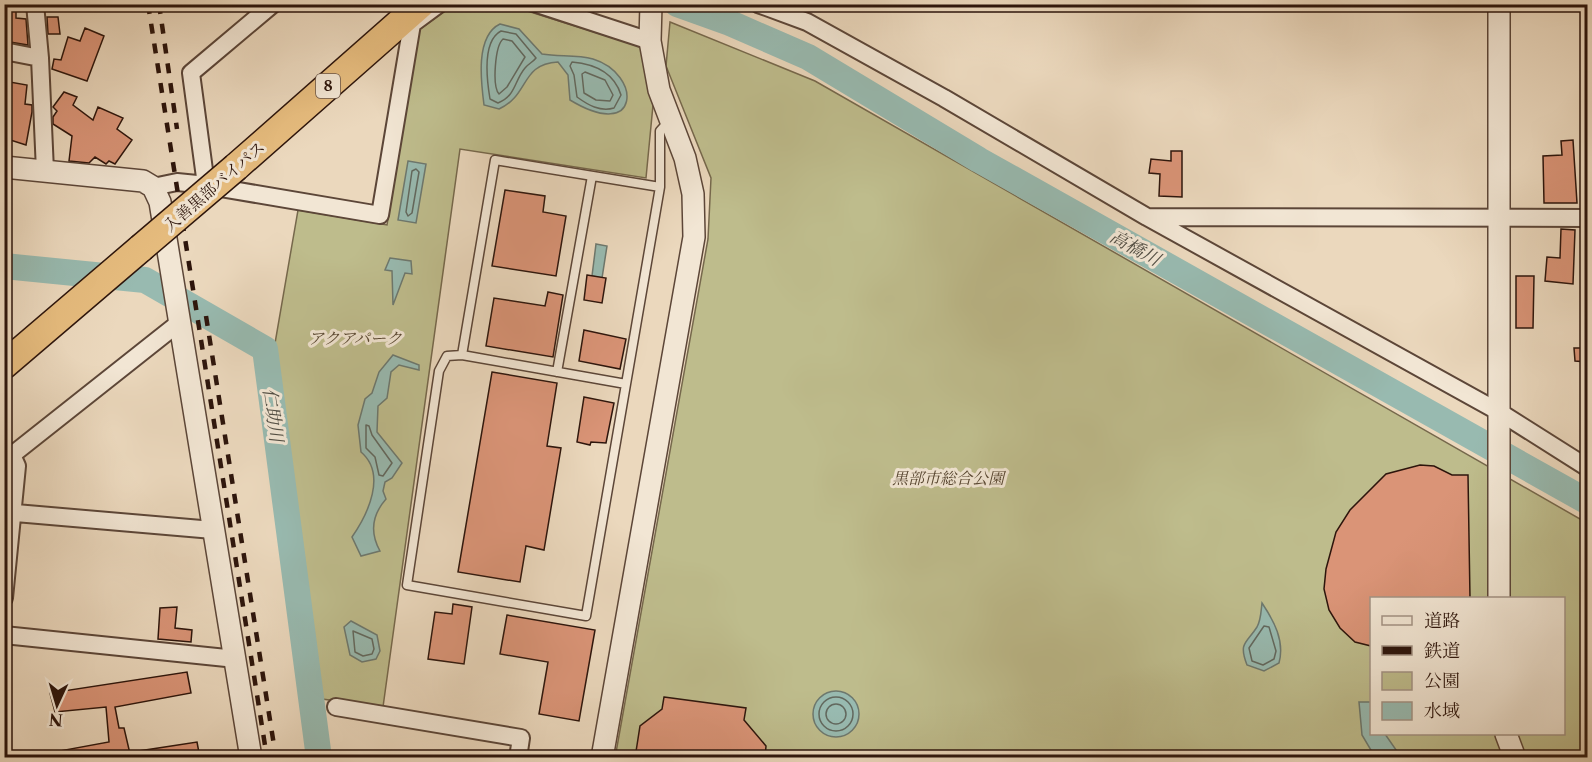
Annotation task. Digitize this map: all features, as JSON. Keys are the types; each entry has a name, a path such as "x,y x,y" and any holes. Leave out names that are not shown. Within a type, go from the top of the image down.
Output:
{"highway":[{"name":"入善黒部バイパス","path":"4,365 236,167 421,4"}],"street":[{"path":"36,4 45,171"},
{"path":"206,185 191,73 273,4"},
{"path":"153,187 177,182 206,185 380,215 412,24 439,4"},
{"path":"537,4 650,35"},
{"path":"602,758 694,237 693,194 685,158 659,90 650,35 651,4"},
{"path":"758,4 807,22 944,98 1147,217 1501,413 1584,464"},
{"path":"1499,4 1500,597"},
{"path":"4,51 40,58"},
{"path":"4,167 143,181 153,187 160,202 236,659 250,758"},
{"path":"1147,217 1267,215 1587,218"},
{"path":"4,598 9,512 17,466 8,458 180,322"},
{"path":"9,512 213,530"},
{"path":"4,635 236,659"},
{"path":"336,707 521,738 518,758"},
{"path":"1506,735 1515,758"}],"lane":[{"path":"626,384 462,356 447,356 439,371 407,585 586,616 660,187 660,131 670,120"},
{"path":"462,356 495,160 660,187"},
{"path":"557,372 592,176"}],"green space":[{"name":"アクアパーク","path":"454,5 508,5 642,47 653,105 646,178 460,149 383,707 322,699 274,349 298,210 387,225 419,30"},
{"name":"黒部市総合公園","path":"670,22 815,81 1587,523 1587,757 615,758 708,239 711,178 666,66"}],"water":[{"path":"500,24 519,29 542,54 587,57 609,67 620,78 626,90 626,101 621,110 610,114 593,111 570,100 568,75 558,62 537,68 516,96 499,109 484,105 481,72 483,49 492,30"},
{"path":"408,161 426,164 416,223 398,220"},
{"path":"596,244 607,246 602,278 592,276"},
{"path":"390,258 411,261 412,274 405,273 393,305 392,271 385,270"},
{"path":"393,355 419,365 419,370 399,365 391,372 387,398 378,406 377,432 402,463 392,478 385,482 383,491 386,499 375,518 375,538 380,551 361,556 352,537 369,506 374,482 369,461 361,452 358,425 365,399 372,393 379,372"},
{"path":"1262,603 1274,624 1281,647 1279,663 1264,671 1247,665 1243,652 1245,643 1258,624"},
{"path":"351,621 377,635 380,651 376,659 362,662 350,655 344,627"},
{"path":"836,691 852,698 859,714 852,730 836,737 820,730 813,714 820,698"},
{"path":"1359,702 1370,702 1370,735 1386,735 1401,757 1375,757 1362,735"}],"building":[{"path":"4,5 16,6 16,18 26,19 28,45 4,41"},
{"path":"47,17 58,17 60,34 48,34"},
{"path":"85,28 104,36 87,81 52,69 54,59 61,60 68,37 80,41"},
{"path":"4,81 27,85 25,104 32,105 32,112 26,145 4,138"},
{"path":"64,92 77,97 73,105 93,120 98,107 123,118 117,129 132,140 115,164 109,161 106,164 95,157 89,163 69,161 72,136 53,124 53,117 57,111 53,107"},
{"path":"1573,140 1577,203 1544,203 1543,156 1562,155 1561,141"},
{"path":"1171,151 1182,151 1182,197 1159,196 1160,174 1149,173 1151,159 1171,161"},
{"path":"505,190 545,196 543,212 566,216 556,276 492,266"},
{"path":"1561,229 1575,230 1573,284 1545,281 1547,257 1560,258"},
{"path":"587,275 606,278 602,303 584,300"},
{"path":"1516,276 1534,276 1533,328 1516,328"},
{"path":"548,292 563,295 553,357 486,346 494,298 545,306"},
{"path":"584,330 626,339 620,369 579,361"},
{"path":"1574,348 1587,348 1587,362 1575,361"},
{"path":"492,372 557,383 547,446 561,448 544,550 526,546 520,582 458,572"},
{"path":"584,397 614,403 606,443 591,442 590,445 577,442"},
{"path":"1420,465 1434,466 1452,475 1468,475 1470,597 1370,597 1370,646 1355,642 1340,628 1329,610 1324,589 1326,569 1336,532 1350,510 1386,474"},
{"path":"453,604 472,607 464,664 428,659 435,612 452,614"},
{"path":"177,607 175,628 192,630 191,642 158,639 160,608"},
{"path":"507,615 595,630 579,721 539,714 548,662 500,654"},
{"path":"187,672 191,693 115,707 119,728 124,728 131,758 55,758 54,752 109,742 106,707 55,712 50,693"},
{"path":"664,697 746,708 744,720 766,746 765,758 635,758 640,726 662,709"},
{"path":"197,742 200,758 139,758 139,751"}],"waterway":[{"name":"高橋川","path":"677,4 730,23 808,57 979,160 1588,502"},
{"name":"仁助川","path":"4,266 145,280 265,349 319,758"}],"railway":[{"path":"148,4 267,758"},
{"path":"159,4 177,129"},
{"path":"206,316 276,758"}]}
